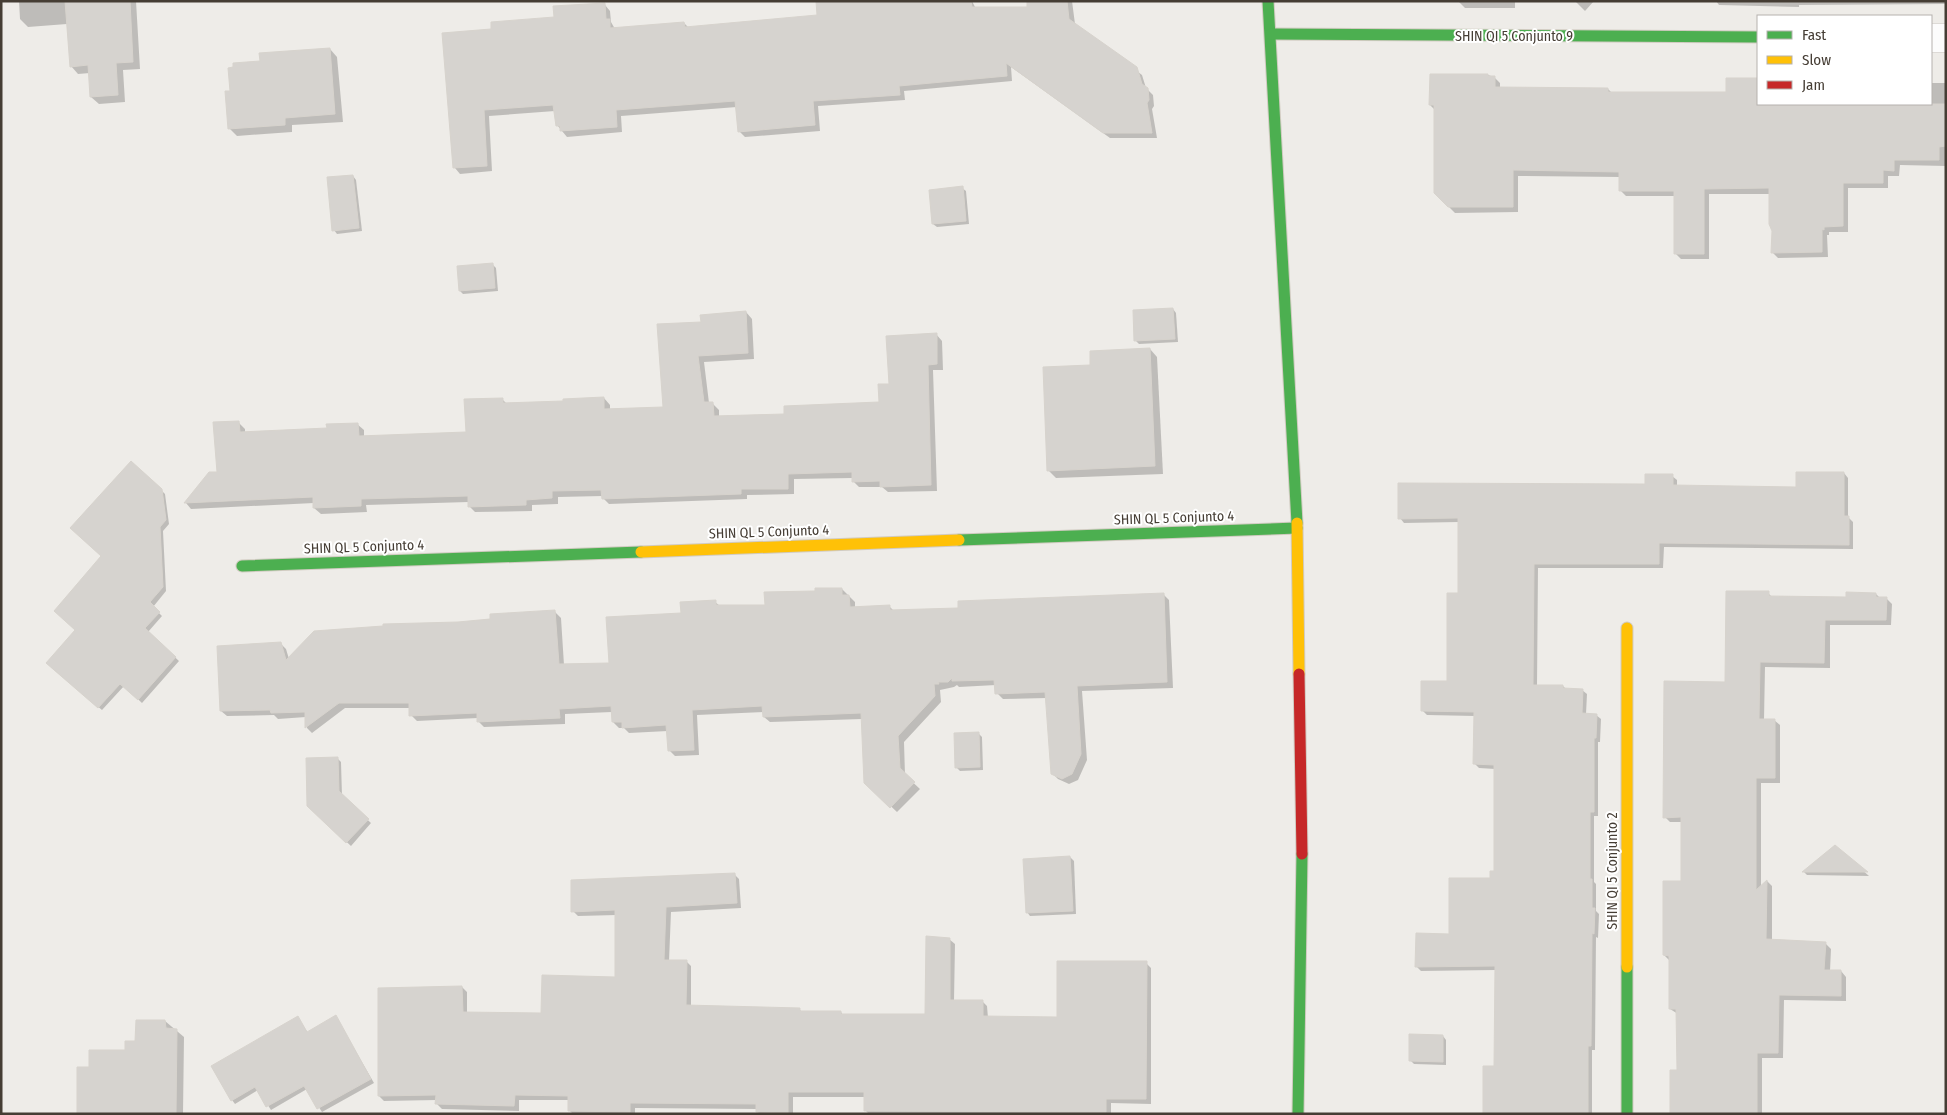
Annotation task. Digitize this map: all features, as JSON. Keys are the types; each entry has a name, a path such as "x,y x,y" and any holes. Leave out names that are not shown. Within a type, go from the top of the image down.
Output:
{"street":[{"path":"1268,1 1297,528 1302,850 1298,1114"},
{"name":"SHIN QI 5 Conjunto 9","path":"1270,34 1757,37"},
{"path":"1932,38 1946,38"},
{"name":"SHIN QL 5 Conjunto 4","path":"242,566 1297,528"},
{"name":"SHIN QI 5 Conjunto 2","path":"1627,628 1627,1114"}],"building":[{"path":"65,1 130,1 133,62 116,63 118,95 90,97 88,65 70,67"},
{"path":"816,1 971,1 972,7 1027,7 1027,1 1067,1 1069,19 1137,67 1142,84 1148,88 1149,100 1147,103 1152,133 1103,133 1006,63 1007,76 899,86 900,95 813,101 815,125 738,132 735,101 616,110 617,127 560,131 560,126 556,126 553,105 484,110 487,166 453,168 442,33 491,29 491,22 554,17 553,6 605,3 606,19 610,19 610,28 684,22 685,27 817,15"},
{"path":"330,48 335,114 285,118 285,125 228,129 225,91 230,91 228,68 233,67 233,63 260,61 259,53"},
{"path":"1430,74 1488,74 1488,76 1495,76 1495,87 1608,88 1608,92 1726,92 1726,78 1757,78 1757,105 1946,104 1946,146 1939,147 1939,160 1894,160 1894,171 1883,170 1883,183 1843,183 1843,226 1824,227 1824,230 1822,229 1822,252 1771,253 1772,231 1769,224 1769,188 1704,189 1704,254 1674,254 1674,191 1619,191 1619,172 1513,170 1513,207 1448,207 1434,193 1434,105 1429,105"},
{"path":"353,175 359,228 332,231 327,177"},
{"path":"963,186 966,221 932,224 929,190"},
{"path":"493,263 495,288 459,291 457,266"},
{"path":"1173,308 1175,339 1134,341 1133,310"},
{"path":"746,311 748,353 698,356 704,402 713,402 714,416 784,414 784,406 879,402 878,384 889,384 886,336 937,333 937,364 928,365 931,485 880,487 880,481 852,482 852,472 788,474 788,489 741,489 741,494 602,499 601,490 552,491 552,498 526,500 526,505 468,507 468,496 361,499 361,506 313,508 313,497 184,503 209,472 217,472 213,422 239,421 240,432 327,428 326,424 358,423 359,436 466,432 464,399 503,398 503,403 563,401 563,399 604,397 604,409 663,407 657,324 701,322 700,315"},
{"path":"1150,348 1155,466 1047,471 1043,367 1090,365 1090,351"},
{"path":"131,461 162,489 166,520 160,527 163,587 150,602 160,612 145,628 176,657 138,700 120,684 98,708 46,663 75,630 54,611 101,556 70,528"},
{"path":"1796,472 1844,472 1844,516 1849,516 1849,545 1659,543 1659,564 1534,564 1533,685 1563,685 1563,688 1583,689 1582,713 1597,714 1596,738 1594,738 1594,812 1590,812 1590,879 1592,879 1592,908 1595,908 1594,934 1592,933 1591,1046 1588,1046 1588,1114 1483,1114 1483,1066 1494,1066 1495,966 1415,967 1416,933 1449,934 1449,878 1490,878 1490,871 1494,871 1494,765 1473,764 1474,712 1421,711 1421,681 1447,681 1447,593 1458,593 1458,518 1398,519 1398,483 1645,484 1645,474 1673,474 1673,485 1796,487"},
{"path":"815,588 842,588 842,595 849,595 850,607 890,605 890,610 958,608 958,601 1164,593 1167,682 1077,686 1081,754 1072,774 1062,779 1051,774 1045,692 995,694 994,680 952,681 952,678 948,682 938,682 939,684 934,684 935,696 898,736 900,768 915,782 890,808 864,783 861,713 763,717 762,706 692,710 694,750 668,751 666,725 622,728 622,722 612,722 611,706 559,709 560,718 477,722 477,713 409,716 409,703 339,703 305,728 305,712 271,713 270,710 220,711 217,646 281,642 286,660 314,631 383,626 383,624 458,622 490,619 490,614 555,610 559,664 609,663 606,617 681,613 680,602 716,600 716,605 765,605 764,592 815,591"},
{"path":"1726,591 1769,591 1769,596 1846,597 1846,592 1876,593 1876,597 1887,597 1886,620 1825,620 1824,663 1760,662 1759,719 1775,719 1775,778 1756,778 1756,890 1767,880 1766,939 1826,942 1824,970 1841,970 1841,996 1779,995 1778,1053 1757,1053 1757,1114 1670,1114 1670,1070 1677,1070 1676,1009 1669,1009 1669,956 1663,955 1663,881 1681,881 1681,817 1663,818 1664,681 1725,682"},
{"path":"979,732 980,767 955,768 954,733"},
{"path":"338,757 339,791 369,819 346,843 307,806 306,758"},
{"path":"1835,845 1868,872 1802,872"},
{"path":"1070,856 1073,911 1026,913 1023,859"},
{"path":"735,873 737,903 666,907 664,960 687,960 686,1005 800,1008 800,1011 841,1011 841,1014 925,1014 926,936 950,938 950,1000 983,1000 983,1016 1057,1017 1057,961 1147,961 1146,1099 1106,1099 1106,1112 864,1111 864,1092 788,1092 788,1113 756,1112 756,1104 630,1103 630,1112 568,1111 568,1096 515,1095 514,1106 435,1104 436,1095 378,1096 378,988 462,986 463,1012 541,1013 542,975 615,977 615,910 571,912 571,880"},
{"path":"336,1015 371,1079 317,1109 304,1086 266,1107 255,1087 231,1101 211,1066 298,1016 307,1032"},
{"path":"136,1020 165,1020 166,1028 177,1029 176,1114 77,1114 77,1067 89,1067 89,1050 125,1050 125,1041 135,1041"},
{"path":"1409,1034 1443,1035 1443,1062 1409,1061"}],"traffic: fast":[{"path":"1268,1 1297,523"},
{"path":"1271,34 1757,37"},
{"path":"959,540 1297,528"},
{"path":"242,566 641,552"},
{"path":"1298,1114 1302,854"},
{"path":"1627,967 1627,1114"}],"traffic: slow":[{"path":"1297,523 1299,674"},
{"path":"641,552 959,540"},
{"path":"1627,628 1627,967"}],"traffic: jam":[{"path":"1299,674 1302,854"}]}
